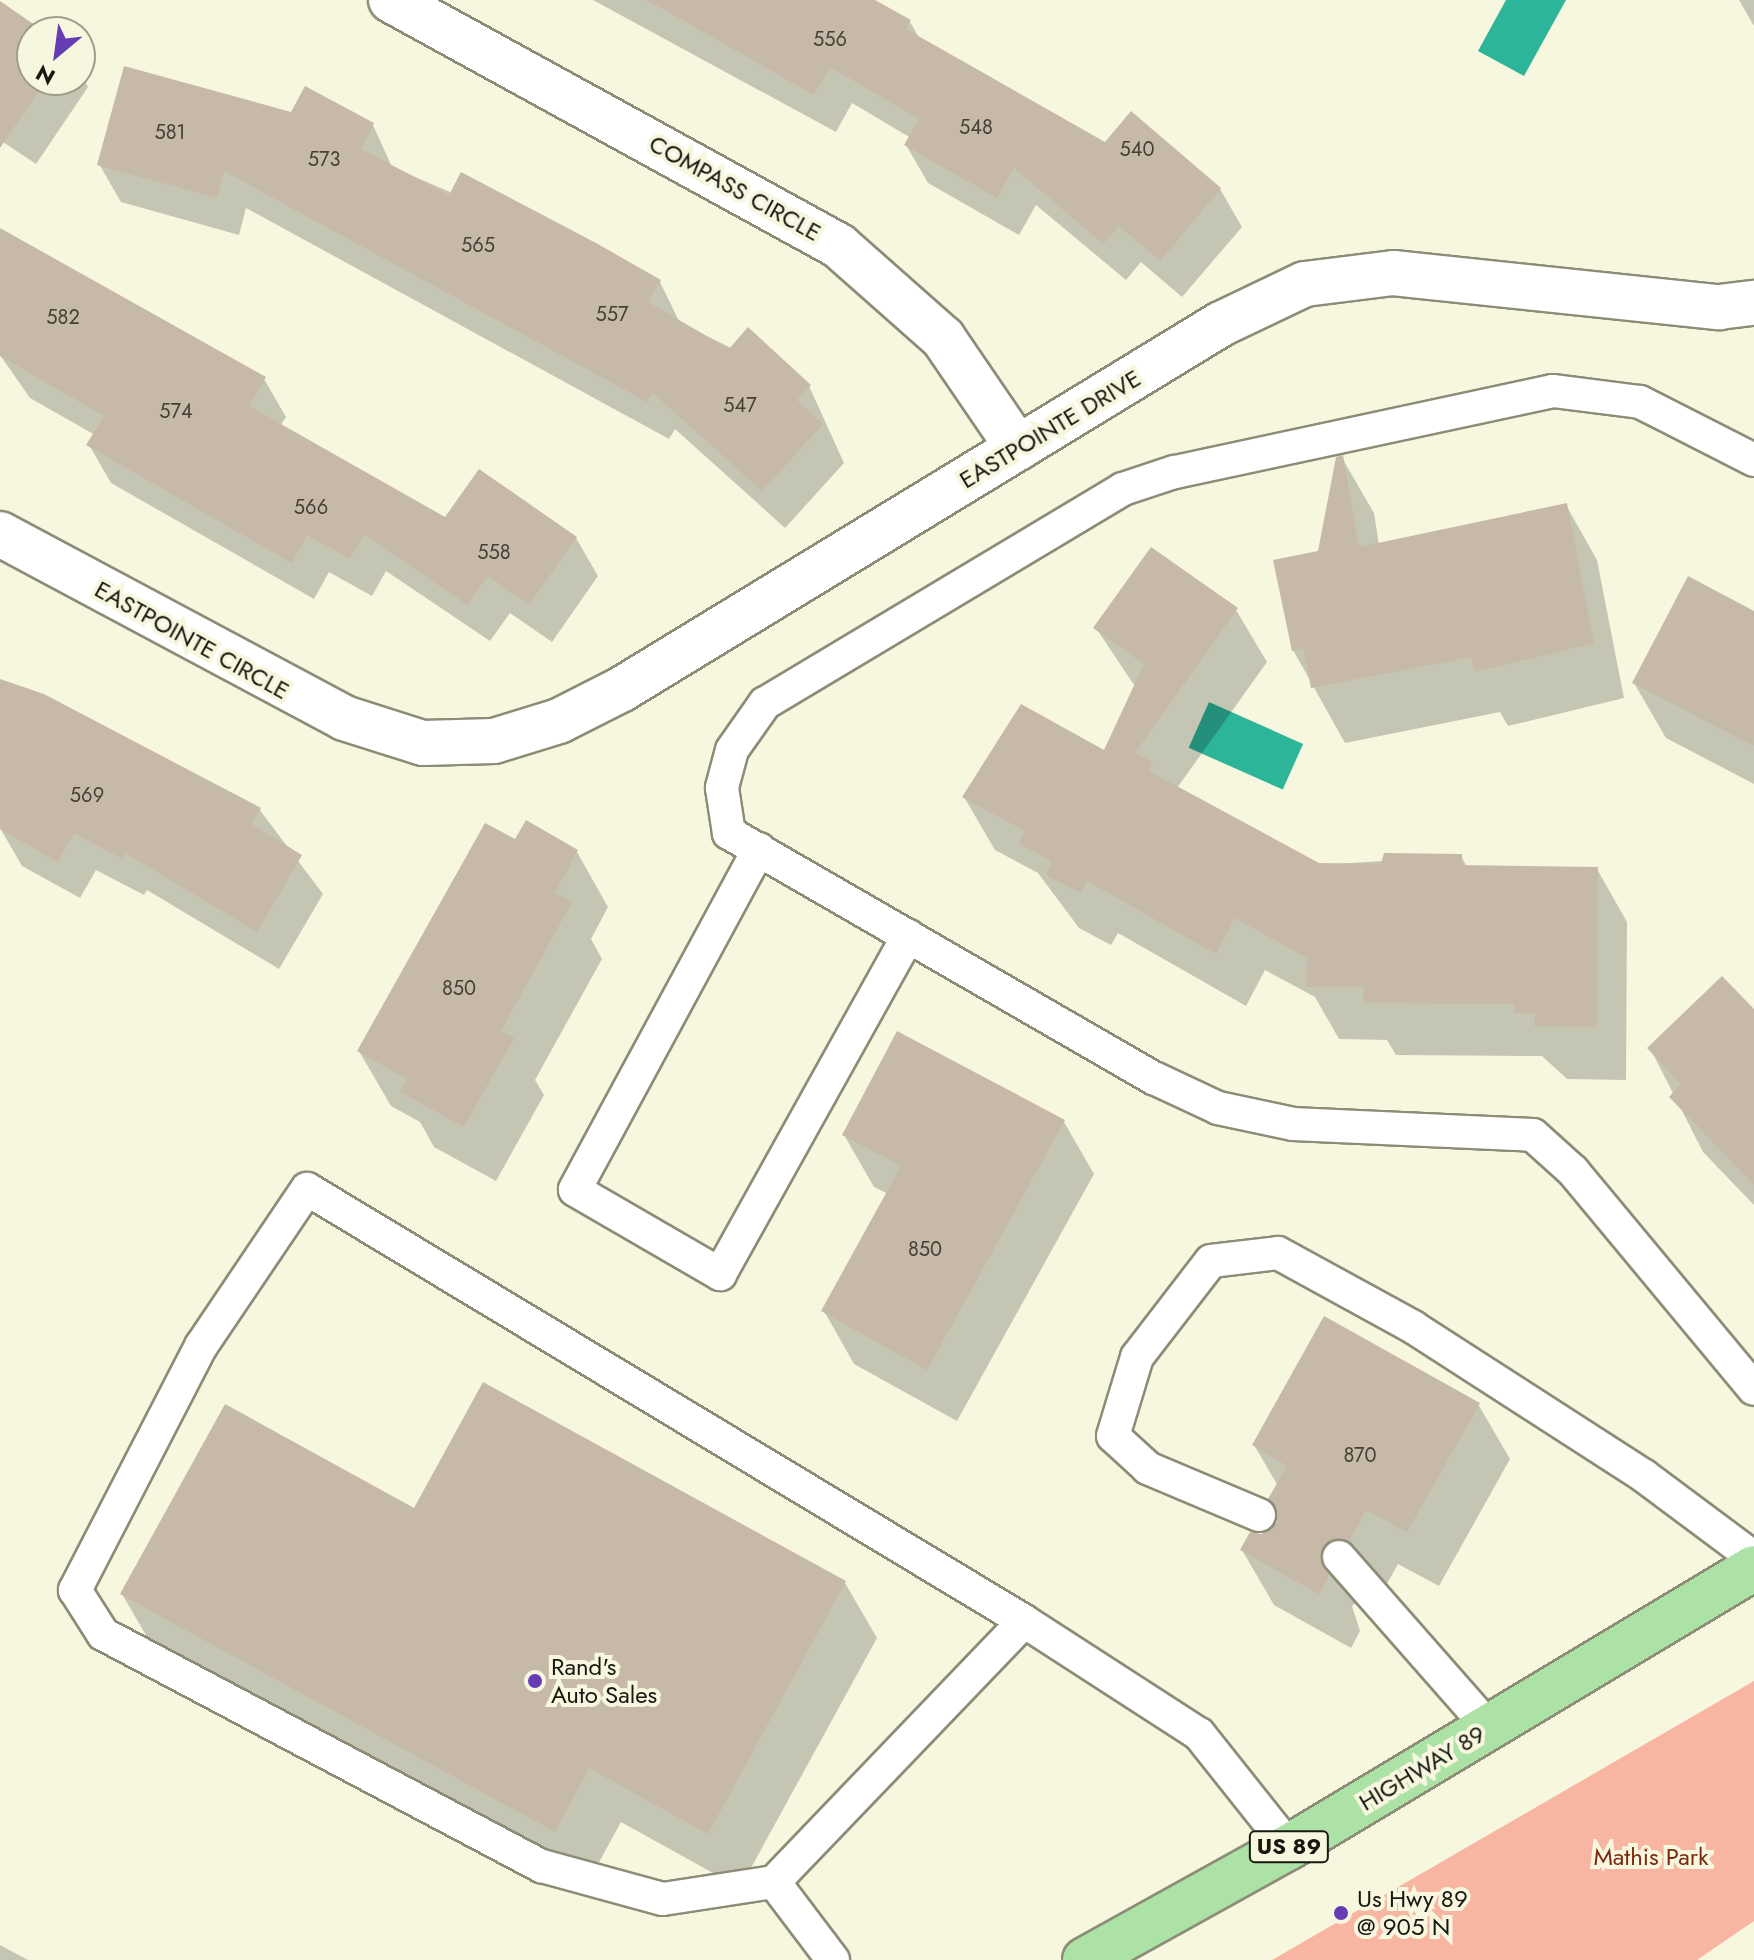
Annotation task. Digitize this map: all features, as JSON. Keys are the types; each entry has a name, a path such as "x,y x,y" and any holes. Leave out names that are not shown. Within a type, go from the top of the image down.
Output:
{"main road":[{"name":"HIGHWAY 89","path":"1085,1960 1289,1847 1754,1568"}],"street":[{"name":"COMPASS CIRCLE","path":"391,0 839,246 943,338 1018,448"},
{"name":"EASTPOINTE DRIVE","path":"389,733 457,745 559,721 1260,303 1350,275 1719,307 1754,303"},
{"name":"EASTPOINTE CIRCLE","path":"0,534 300,700 389,733"}],"lane":[{"path":"1754,460 1640,402 1553,391 1174,472 1123,489 765,703 732,750 722,788 729,833 1218,1108 1293,1124 1533,1135 1573,1171 1754,1389"},
{"path":"759,849 575,1190 720,1274 908,936"},
{"path":"1024,1621 774,1882 663,1899 542,1866 103,1634 75,1590 201,1346 307,1189 1024,1621 1199,1734 1289,1847"},
{"path":"1259,1515 1148,1468 1113,1436 1137,1357 1211,1261 1278,1253 1451,1352 1644,1476 1754,1558"},
{"path":"1339,1557 1489,1728"},
{"path":"774,1882 833,1960"}],"green space":[{"name":"Mathis Park","path":"1754,1681 1754,1921 1697,1960 1272,1960"}],"water":[{"path":"1506,0 1566,0 1524,76 1478,51"},
{"path":"1209,702 1303,744 1283,790 1189,748"}],"building":[{"path":"647,0 875,0 911,20 906,29 1105,142 1131,111 1221,188 1160,261 1119,226 1103,244 1014,168 997,198 904,145 919,119 830,67 814,95"},
{"path":"0,1 22,16 16,16 16,96 35,96 0,148"},
{"path":"124,66 291,112 305,86 374,123 361,149 449,195 461,172 596,243 661,280 648,302 729,349 748,327 811,385 797,400 823,424 762,491 653,393 647,402 224,171 217,198 97,165"},
{"path":"0,228 266,377 249,406 445,517 479,469 577,537 529,605 488,576 467,605 364,534 350,559 307,535 292,563 86,445 104,416 0,356"},
{"path":"1343,455 1359,547 1567,503 1594,643 1475,672 1471,657 1311,688 1303,648 1292,651 1273,560 1318,551 1336,457"},
{"path":"1151,547 1238,608 1135,753 1153,762 1149,771 1319,863 1381,864 1384,853 1462,854 1462,865 1598,867 1597,1027 1534,1026 1535,1013 1514,1013 1514,1004 1363,1003 1364,987 1306,987 1307,958 1235,918 1216,954 1087,881 1081,893 1046,875 1052,861 1018,843 1025,831 962,797 1021,704 1104,750 1144,664 1093,628"},
{"path":"1688,576 1754,611 1754,746 1632,683"},
{"path":"0,679 44,694 261,808 251,824 302,855 257,932 125,853 122,859 74,833 58,862 0,829"},
{"path":"526,820 578,850 555,893 572,902 501,1031 514,1038 464,1127 400,1092 407,1079 357,1051 485,823 515,839"},
{"path":"1722,976 1754,1009 1754,1185 1669,1097 1681,1084 1647,1048"},
{"path":"897,1031 1065,1120 927,1370 821,1311 901,1166 842,1135"},
{"path":"1324,1316 1480,1403 1407,1532 1366,1510 1349,1541 1335,1539 1321,1550 1329,1575 1319,1594 1240,1550 1250,1532 1262,1534 1277,1522 1268,1499 1287,1466 1252,1445"},
{"name":"Rand's Auto Sales","path":"483,1382 846,1581 708,1834 589,1768 555,1832 120,1594 225,1404 414,1508"}],"place":[{"name":"Rand's Auto Sales","path":"535,1681"},
{"name":"Us Hwy 89 @ 905 N","path":"1341,1913"}]}
